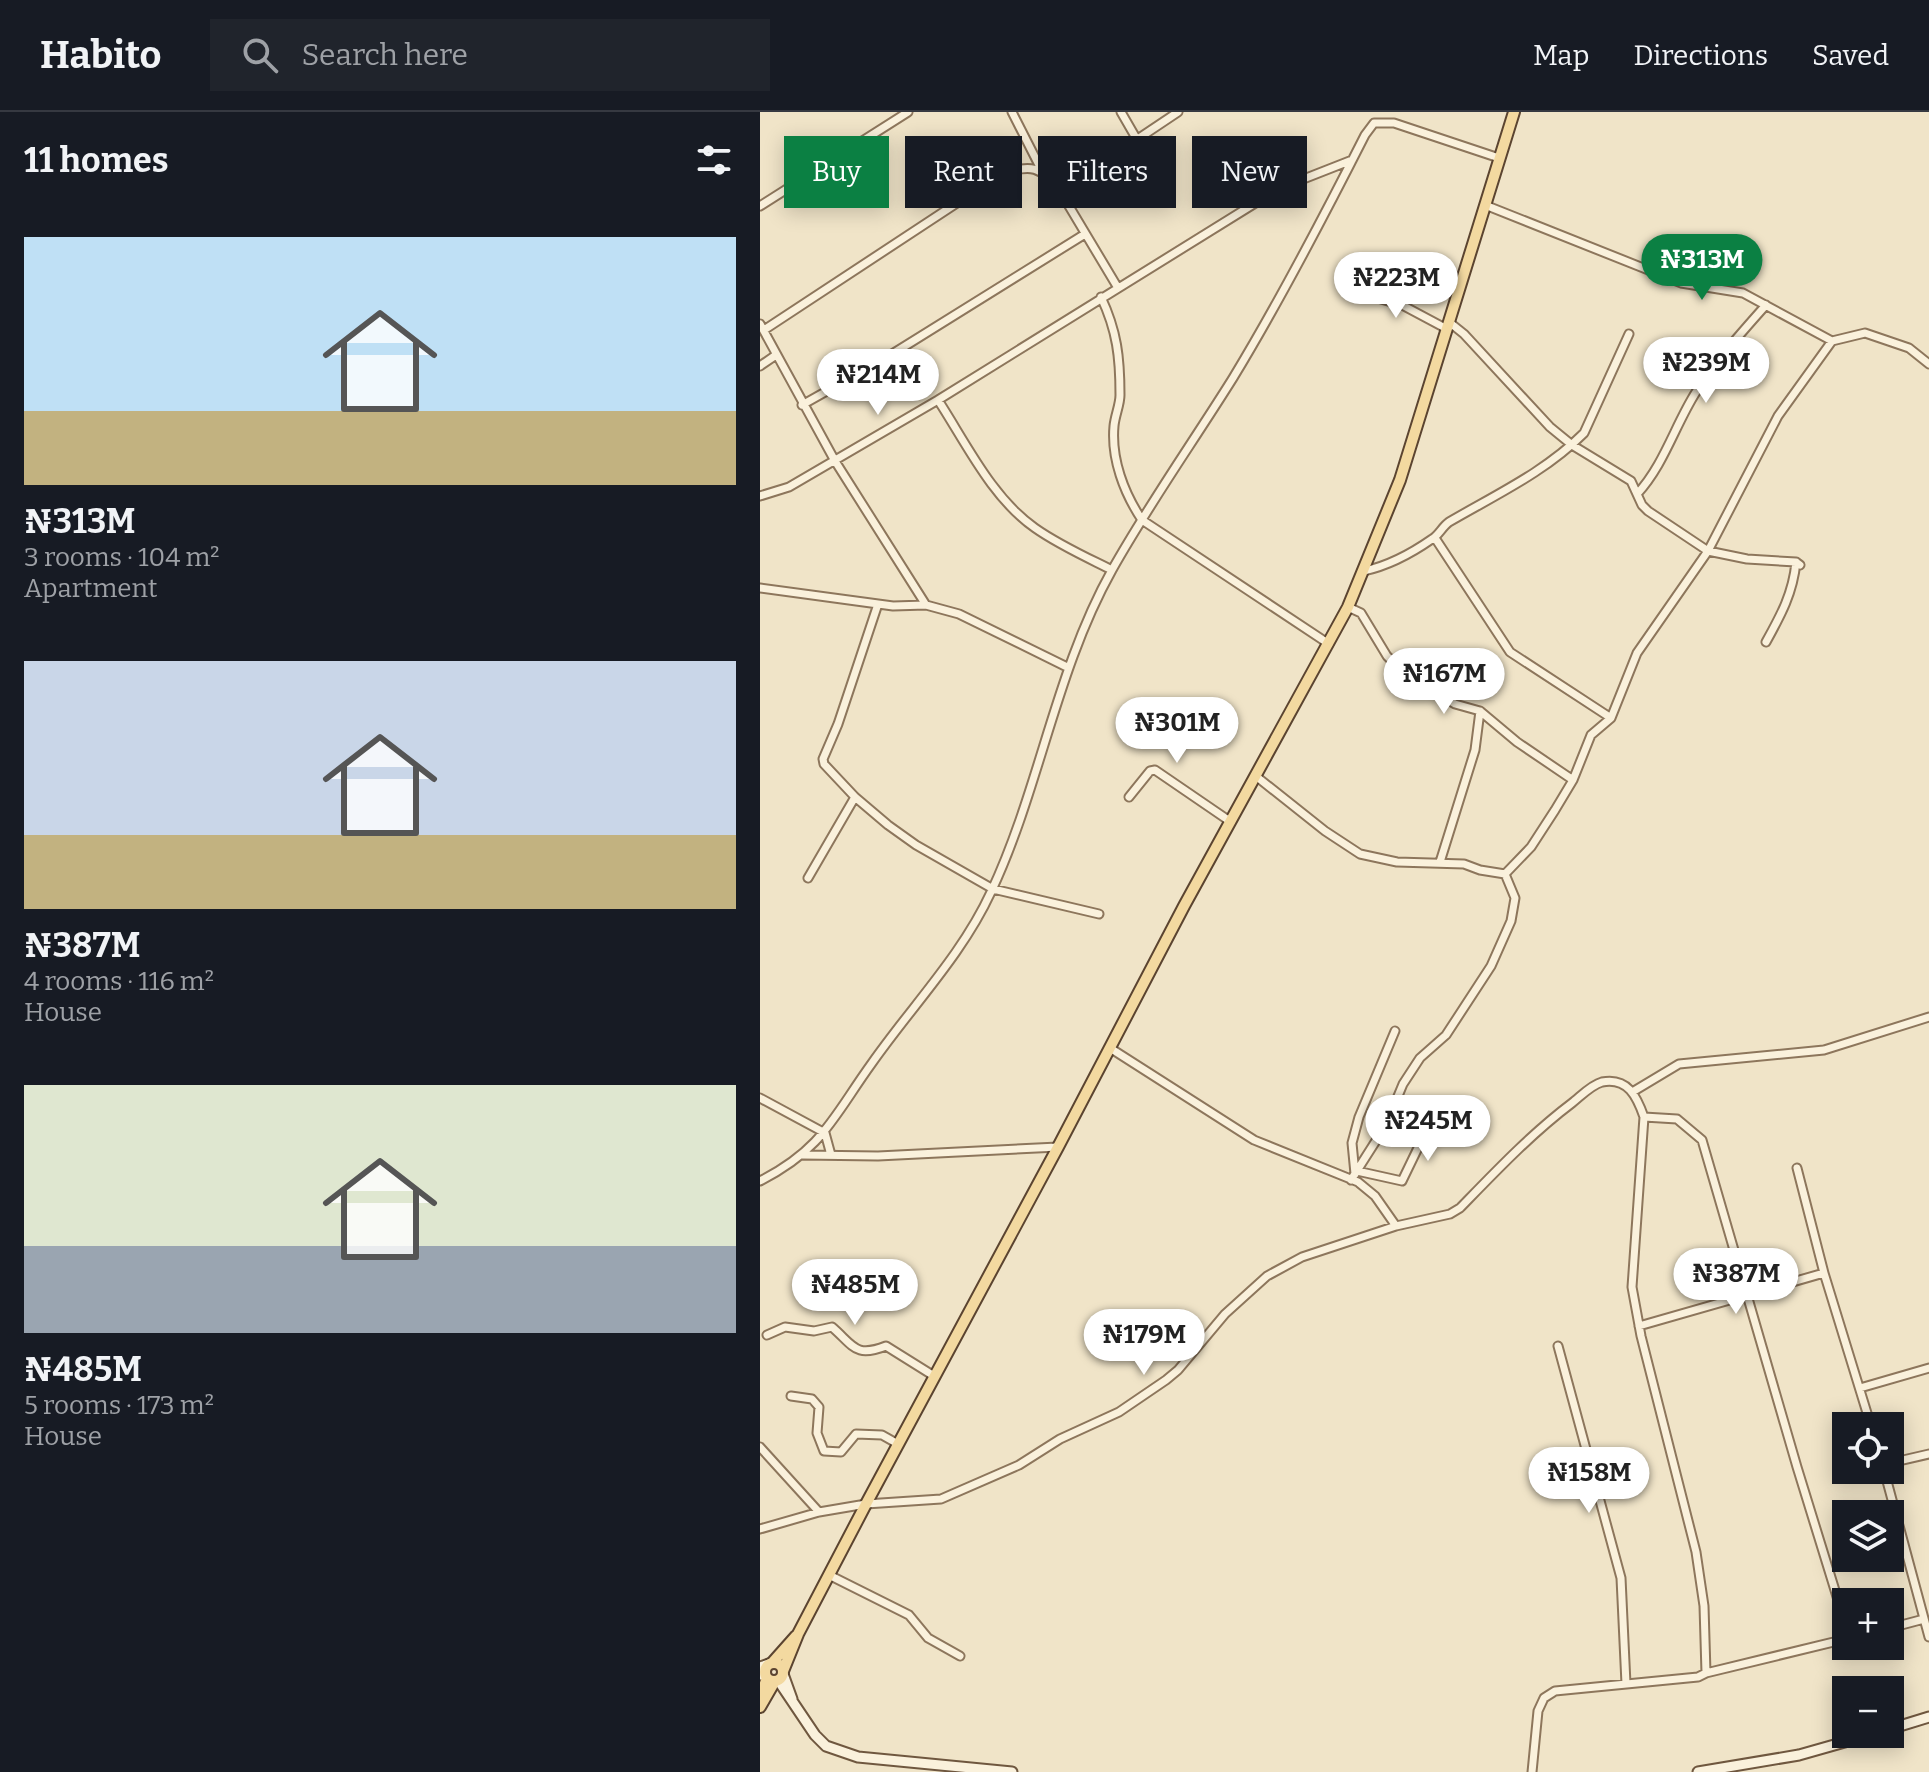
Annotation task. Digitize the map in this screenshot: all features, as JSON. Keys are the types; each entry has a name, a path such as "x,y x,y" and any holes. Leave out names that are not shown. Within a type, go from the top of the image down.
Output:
{"main road":[{"path":"760,1697 771,1673 798,1634 1348,607 1400,480 1514,112"},
{"path":"771,1673 815,1735 826,1746 846,1755 1012,1772"},
{"path":"760,1707 771,1673"},
{"path":"1904,1725 1929,1717"},
{"path":"1698,1772 1730,1770 1832,1746"}],"street":[{"path":"760,206 908,112"},
{"path":"1012,112 1038,163"},
{"path":"1121,112 1135,136"},
{"path":"1139,136 1178,112"},
{"path":"760,1181 802,1155 825,1133 872,1063 965,939 993,889 1024,804 1067,667 1112,570 1249,350 1317,231 1374,123 1373,112"},
{"path":"1374,123 1394,123 1499,158"},
{"path":"760,496 789,487 938,400 1278,189 1352,160"},
{"path":"926,605 835,461 762,327 1001,174 1026,166 1038,170"},
{"path":"1485,205 1681,283 1743,293 1832,341"},
{"path":"1070,208 1118,288"},
{"path":"802,405 889,356 1085,234"},
{"path":"1353,291 1402,305 1464,334 1550,427 1572,445 1631,481 1648,511 1708,551 1798,564 1785,607 1766,642"},
{"path":"1101,297 1114,325 1119,348 1120,396 1114,428 1120,478 1142,520 1329,644"},
{"path":"1637,494 1650,479 1695,393 1722,355 1766,305"},
{"path":"1505,874 1531,847 1573,780 1591,735 1611,718 1637,653 1708,551 1778,416 1832,341 1865,333 1909,348 1929,364"},
{"path":"1364,571 1379,568 1435,538 1445,525 1529,478 1572,445 1584,433 1629,334"},
{"path":"760,366 776,355"},
{"path":"938,400 990,481 1017,512 1035,528 1112,570"},
{"path":"1435,538 1510,652 1611,718"},
{"path":"760,588 878,604 926,605 978,621 1067,667"},
{"path":"878,604 823,759 828,769 855,797 916,845 993,889 1099,914"},
{"path":"1348,607 1361,613 1387,656 1406,675 1455,704 1480,711 1517,742 1573,780"},
{"path":"1440,862 1475,750 1480,711"},
{"path":"1129,797 1150,771 1155,770 1231,822"},
{"path":"1257,777 1325,831 1360,854 1397,862 1464,864 1505,874"},
{"path":"808,878 855,797"},
{"path":"1354,1175 1386,1125 1403,1084 1420,1058 1446,1035 1491,966 1511,921 1515,898 1505,874"},
{"path":"1634,1091 1679,1064 1824,1050 1929,1017"},
{"path":"1395,1031 1359,1117 1352,1143 1354,1175 1375,1196 1396,1226"},
{"path":"1110,1048 1254,1140 1354,1175 1402,1181 1431,1121 1403,1114"},
{"path":"760,1529 819,1512 866,1504 941,1499 1019,1465 1060,1439 1119,1412 1166,1380 1225,1314 1267,1276 1302,1257 1396,1226 1450,1214 1460,1208 1541,1127 1589,1089 1601,1082 1612,1082 1634,1091 1644,1117 1633,1275 1639,1326 1696,1552 1704,1606 1706,1673"},
{"path":"760,1098 825,1133 831,1155"},
{"path":"1644,1117 1677,1119 1702,1140 1834,1588"},
{"path":"802,1155 867,1156 1058,1147"},
{"path":"1797,1168 1824,1273 1867,1412"},
{"path":"1639,1326 1824,1273"},
{"path":"767,1335 785,1327 814,1331 832,1327 853,1349 868,1353 886,1346 934,1376"},
{"path":"1558,1346 1621,1578 1626,1684"},
{"path":"1860,1388 1929,1368"},
{"path":"791,1396 812,1399 819,1407 817,1433 824,1451 841,1452 856,1434 882,1435 898,1444"},
{"path":"760,1447 819,1512"},
{"path":"1904,1460 1929,1454"},
{"path":"1888,1484 1929,1637"},
{"path":"829,1575 909,1615 928,1638 960,1656"},
{"path":"1904,1624 1924,1619"},
{"path":"1532,1772 1538,1711 1544,1698 1555,1691 1698,1677 1832,1642"}]}
